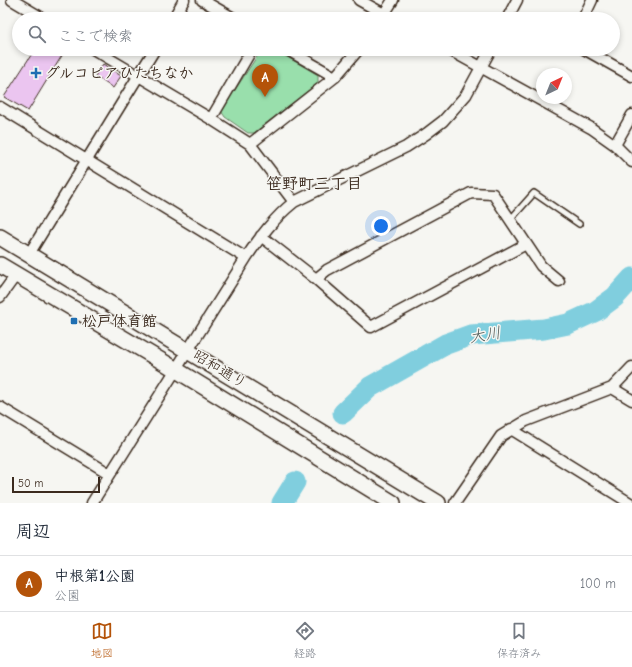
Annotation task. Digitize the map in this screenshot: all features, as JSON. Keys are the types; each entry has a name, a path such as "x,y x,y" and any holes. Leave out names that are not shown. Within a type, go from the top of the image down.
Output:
{"street":[{"path":"12,0 32,12"},
{"path":"177,12 184,0"},
{"path":"202,0 222,12"},
{"path":"359,0 378,12"},
{"path":"388,12 393,0"},
{"path":"511,12 517,0"},
{"path":"586,12 592,0"},
{"path":"104,56 211,119 250,144 294,202"},
{"path":"29,254 151,56"},
{"path":"211,119 248,56"},
{"path":"298,56 335,77"},
{"path":"250,144 335,77 353,56"},
{"path":"461,56 592,128 615,145 632,162"},
{"path":"92,503 246,258 261,236 283,211 294,202 406,147 426,134 443,121 466,95 487,56"},
{"path":"596,56 632,76"},
{"path":"0,107 246,258"},
{"path":"615,145 632,115"},
{"path":"316,279 327,270 471,193 493,194 541,266 558,281"},
{"path":"261,236 316,279 371,326 526,244"},
{"name":"昭和通り","path":"0,237 438,503"},
{"name":"昭和通り","path":"0,265 176,370 393,503"},
{"path":"0,297 16,275"},
{"path":"455,503 501,436 526,421 612,388 632,367"},
{"path":"612,388 632,400"},
{"path":"0,407 110,474"},
{"path":"511,429 630,503"}],"lane":[{"path":"510,220 534,193 579,224"}],"green space":[{"path":"257,56 286,56 318,75 318,83 254,133 248,133 225,117 221,111"}],"building":[{"name":"グルコピアひたちなか","path":"30,56 62,56 28,111 4,97"},
{"path":"103,64 121,76 113,88 95,76"}],"waterway":[{"name":"大川","path":"343,413 370,387 446,344 471,335 544,329 568,324 596,311 615,297 632,278"},
{"name":"大川","path":"282,503 295,482"}],"place":[{"name":"グルコピアひたちなか","path":"36,73"},
{"name":"中根第1公園","path":"265,97"},
{"name":"松戸体育館","path":"74,321"}],"district":[{"name":"笹野町三丁目","path":"314,184"}]}
